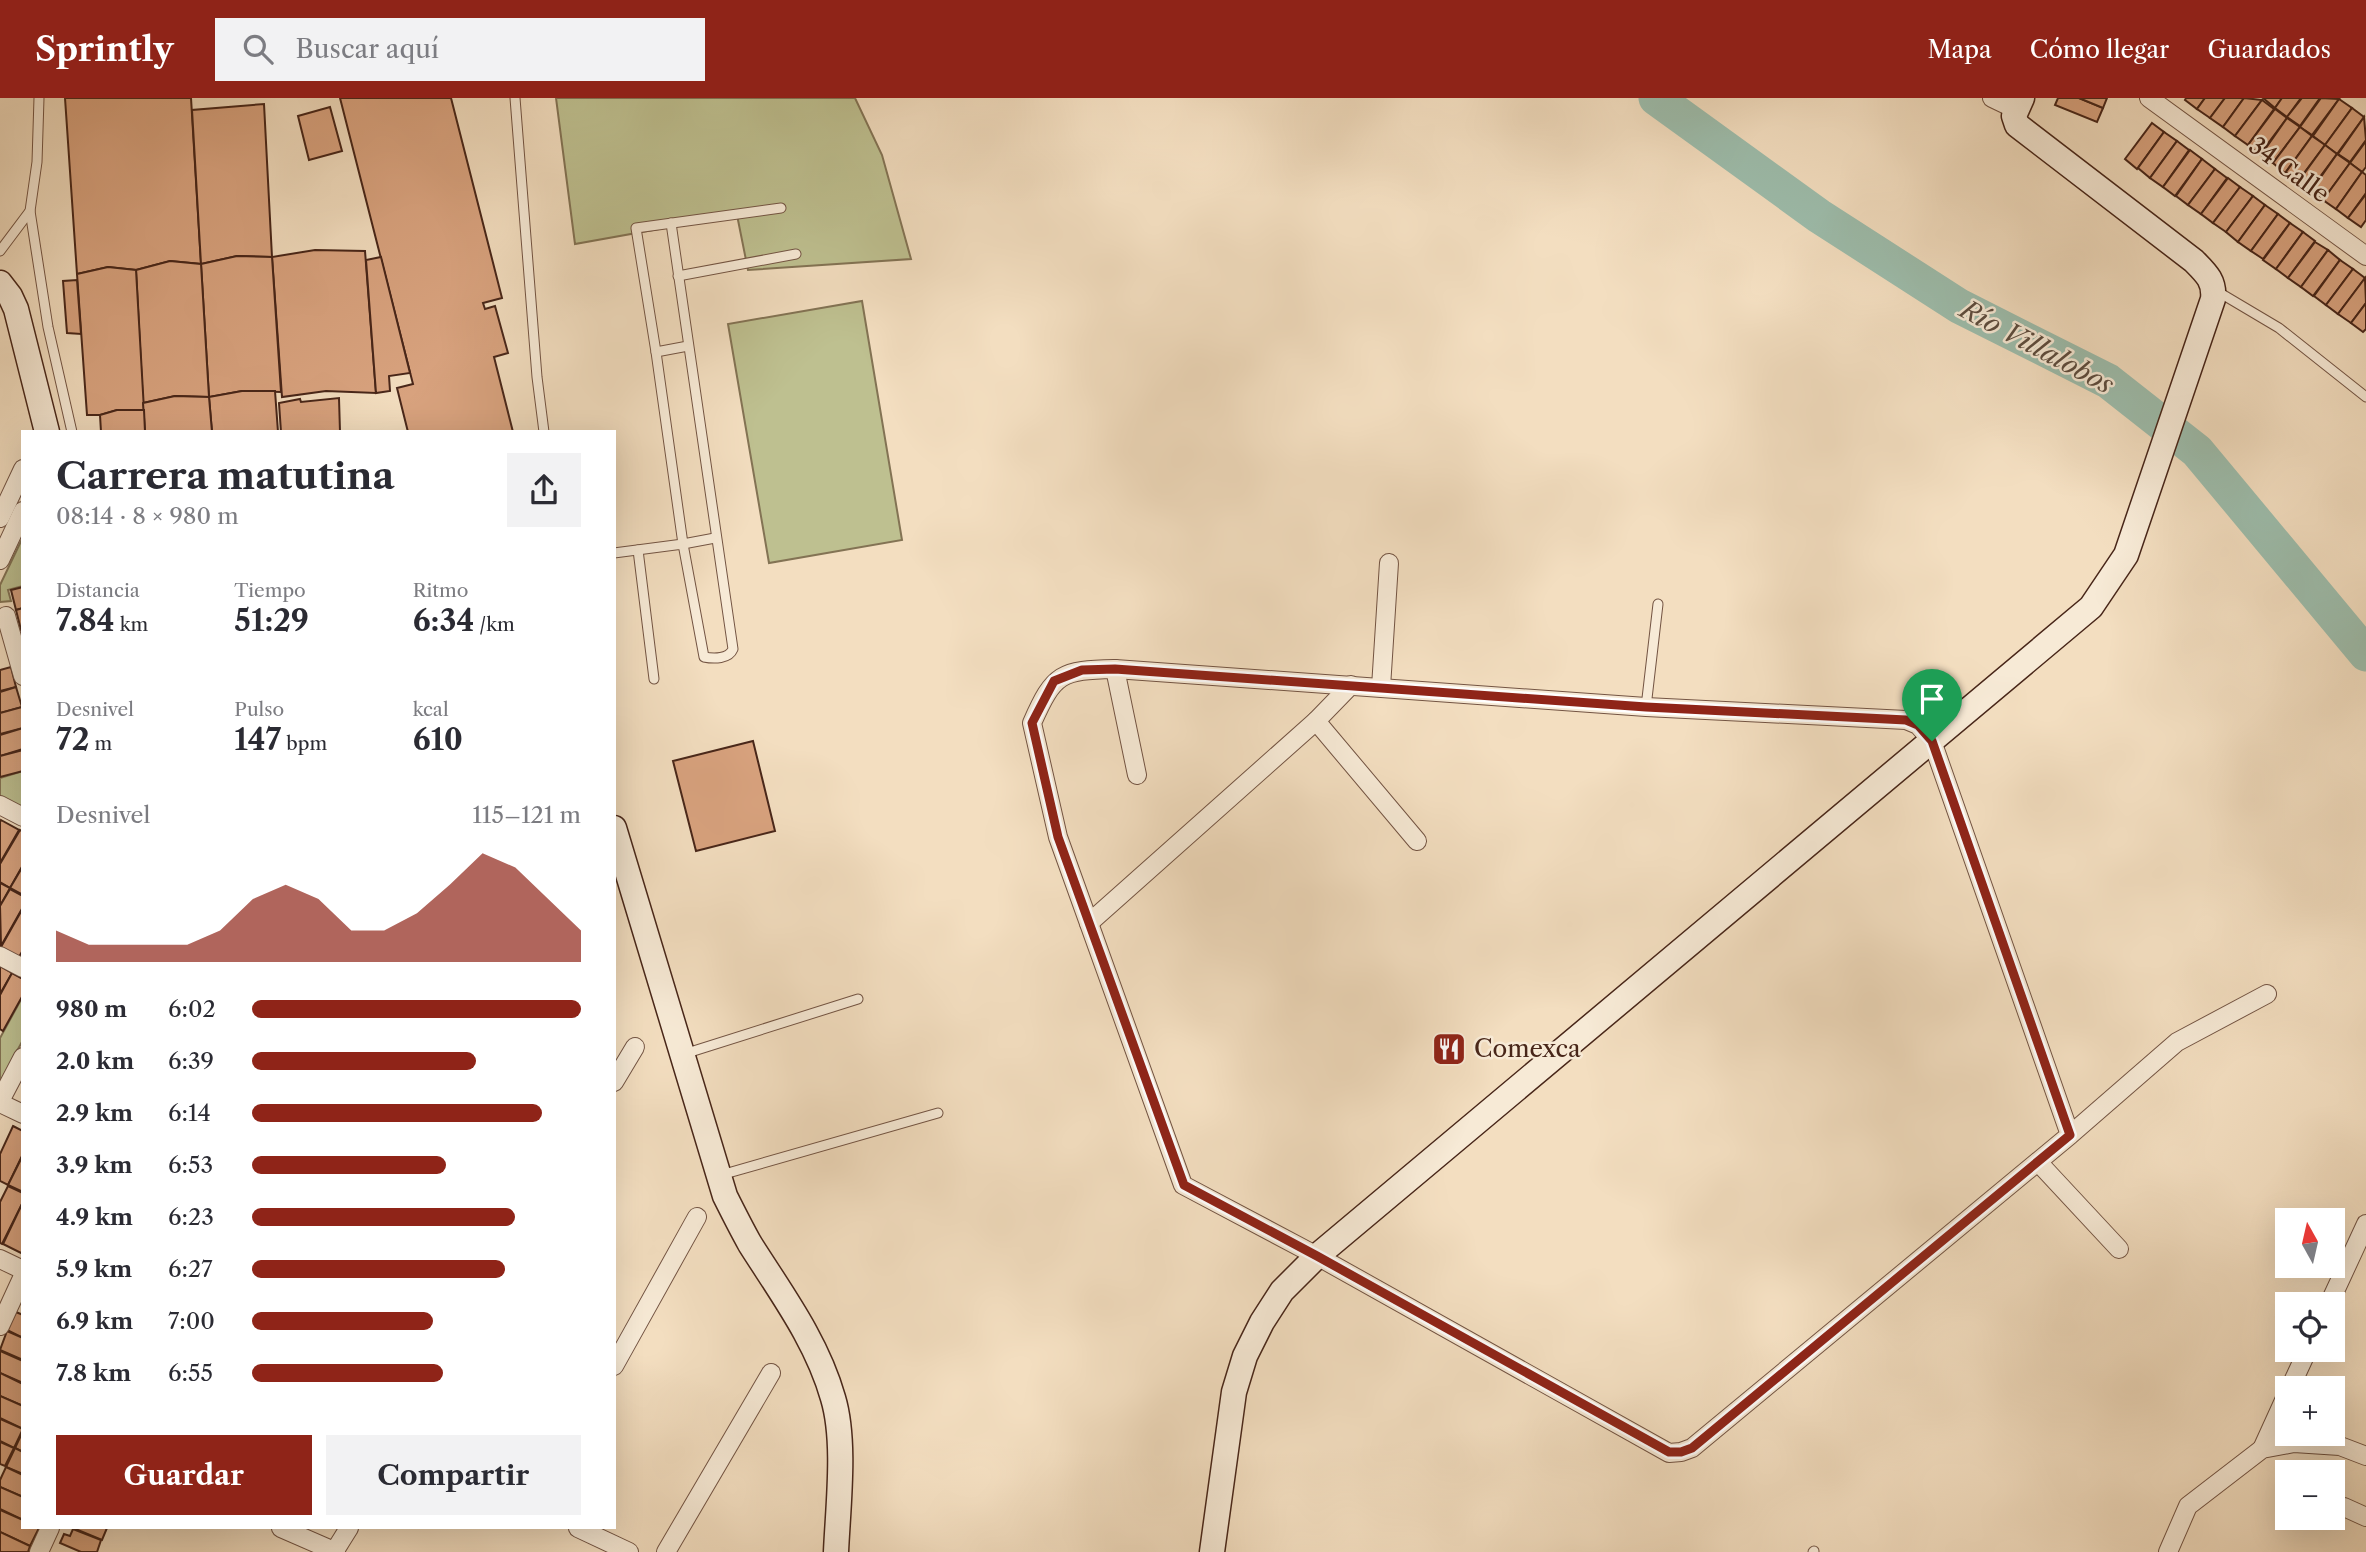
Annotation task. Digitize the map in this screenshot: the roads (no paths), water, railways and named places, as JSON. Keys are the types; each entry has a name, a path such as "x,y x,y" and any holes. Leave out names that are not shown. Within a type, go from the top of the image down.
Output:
{"main road":[{"path":"1213,1552 1234,1392 1245,1356 1282,1291 1317,1256 2091,607 2126,555 2213,294 2208,276 2194,261 2017,125 2014,117 2020,104"},
{"path":"0,283 16,309 46,430"},
{"path":"616,835 725,1196 748,1240 808,1338 834,1399 839,1429 836,1552"}],"street":[{"path":"1992,98 2020,104"},
{"name":"34 Calle","path":"2149,98 2366,256"},
{"path":"0,518 21,473"},
{"path":"0,560 21,515"},
{"path":"1381,687 1389,564"},
{"path":"6,616 21,669"},
{"path":"2070,1135 1932,741 1918,725 1906,720 1646,707 1115,669 1082,670 1054,681 1032,723 1058,837 1184,1185 1669,1452 1692,1448 2038,1162 2070,1135 2177,1042 2267,994"},
{"path":"1115,669 1137,775"},
{"path":"1089,923 1315,721 1351,685"},
{"path":"1315,721 1417,841"},
{"path":"0,805 21,816"},
{"path":"0,956 21,967"},
{"path":"616,1079 635,1046"},
{"path":"21,1062 0,1102 21,1113"},
{"path":"2038,1162 2119,1249"},
{"path":"616,1362 697,1217"},
{"path":"2335,1292 2366,1224"},
{"path":"0,1259 21,1269"},
{"path":"0,1326 21,1280"},
{"path":"667,1552 771,1373"},
{"path":"2262,1449 2275,1420"},
{"path":"2168,1552 2188,1506 2262,1449 2294,1443 2364,1450"},
{"path":"2345,1507 2366,1517"},
{"path":"39,1552 50,1529"},
{"path":"283,1529 335,1552 348,1529"},
{"path":"580,1529 629,1552"}],"lane":[{"path":"38,98 37,162 30,211 48,327 72,430"},
{"path":"515,98 537,377 544,430"},
{"path":"671,223 733,649 727,656 704,657 683,544 636,228 671,223 781,208"},
{"path":"0,251 30,211"},
{"path":"678,276 796,254"},
{"path":"2213,294 2280,328 2366,397"},
{"path":"656,352 688,346"},
{"path":"616,553 715,537"},
{"path":"638,550 654,679"},
{"path":"1646,707 1658,604"},
{"path":"682,1054 858,999"},
{"path":"719,1175 938,1113"}],"waterway":[{"name":"Río Villalobos","path":"1656,98 1819,216 1959,306 2108,381 2197,451 2366,654"}],"place":[{"name":"Comexca","path":"1449,1049"}]}
